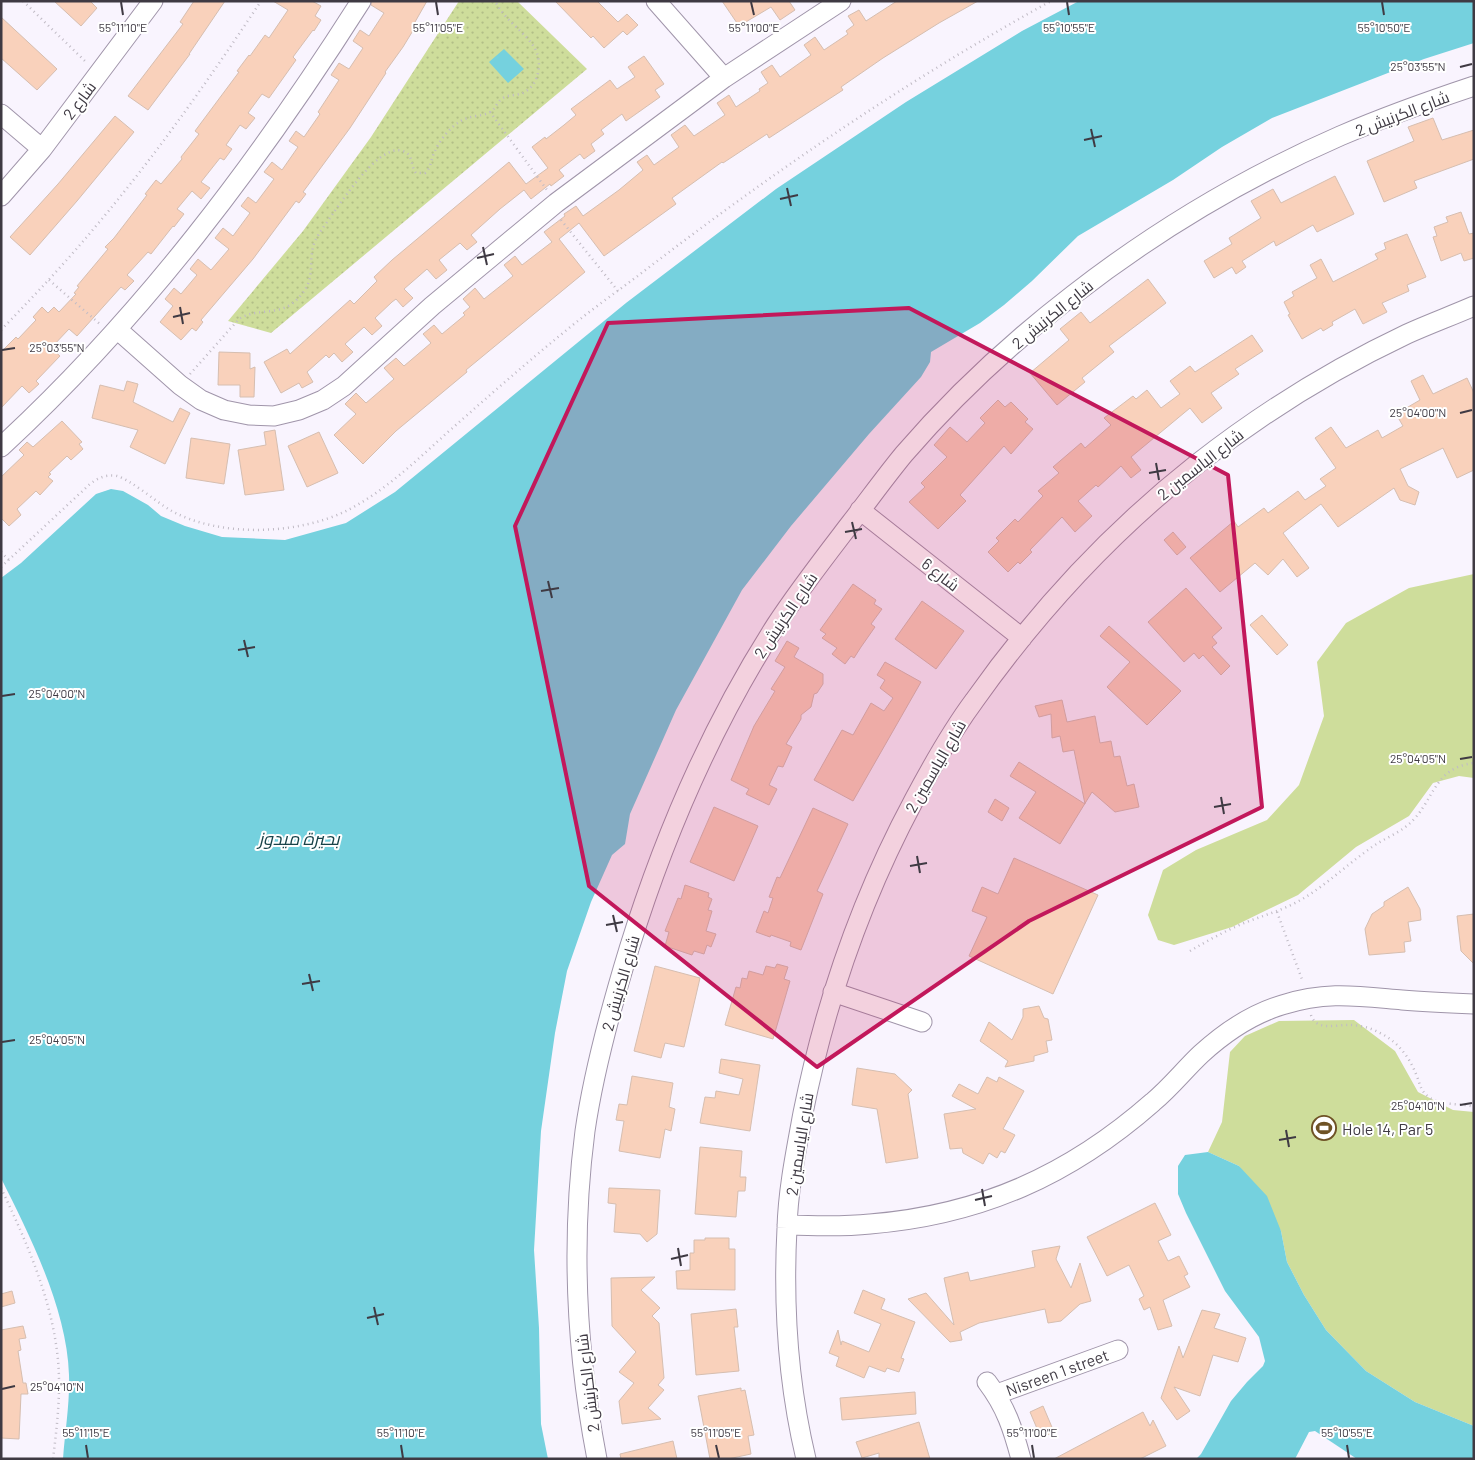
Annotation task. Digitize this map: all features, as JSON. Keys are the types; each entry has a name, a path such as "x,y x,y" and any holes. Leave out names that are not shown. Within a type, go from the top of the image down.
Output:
{"street":[{"path":"1,447 118,330 214,214 316,71 361,1"},
{"path":"656,1 724,78"},
{"path":"118,330 180,385 201,400 224,410 249,415 274,416 299,410 322,400 344,386 432,306 554,205 724,78 842,1"},
{"name":"شارع 2","path":"1,196 42,149 98,75 147,4"},
{"name":"شارع الكرنيش 2","path":"598,1459 590,1420 582,1362 577,1246 586,1130 596,1072 632,938 655,870 675,820 720,722 774,629 804,584 907,450 960,395 1015,343 1073,295 1135,250 1200,209 1276,167 1338,137 1411,108 1474,86"},
{"path":"1,114 42,149"},
{"name":"شارع الياسمين 2","path":"806,1459 792,1379 786,1302 786,1225 796,1146 812,1068 832,992 859,916 892,842 930,770 973,702 1022,638 1076,576 1134,517 1197,464 1264,415 1334,372 1408,334 1474,306"},
{"name":"شارع 6","path":"860,510 1022,638"},
{"path":"832,992 922,1022"},
{"path":"786,1225 828,1226 910,1220 951,1212 998,1197 1044,1178 1087,1154 1127,1125 1157,1099 1202,1053 1228,1033 1255,1015 1280,1005 1306,998 1333,995 1360,995 1474,1004"},
{"name":"Nisreen 1 street","path":"1021,1459 1010,1420 992,1388 1118,1350"}],"path":[{"path":"23,1 98,75"},
{"path":"1,330 49,280 98,224 165,138 261,1"},
{"path":"180,385 239,319 247,315 283,309 301,296 311,277 313,250 318,235 356,182 372,165 396,150 403,151 412,160 413,169 416,172 425,173 430,167 434,152 455,125 468,117 490,112 503,98 526,92 532,86 539,70 536,50 531,42 502,13 494,1"},
{"path":"1,567 90,484 99,478 109,475 119,476 173,512 199,522 226,528 270,530 302,526 326,520 342,513 370,497 390,482 513,374 582,318 725,209 796,158 922,77 1051,1"},
{"path":"490,112 554,205 618,291"},
{"path":"49,280 100,324 118,330"},
{"path":"1,552 9,560"},
{"path":"1190,951 1230,930 1278,912 1308,896 1368,849 1404,828 1423,810 1443,776 1458,766 1474,764"},
{"path":"1278,912 1298,968 1312,1018 1318,1024 1323,1026 1349,1025 1364,1027 1378,1032 1391,1039 1402,1050 1410,1062 1423,1092 1430,1098 1438,1102 1464,1104 1474,1107"},
{"path":"1,1188 35,1264 50,1310 58,1360 59,1411 54,1459"}],"highlighted area":[{"path":"909,308 1228,475 1262,807 1029,921 817,1067 589,886 515,526 608,323"}],"green space":[{"path":"459,1 517,1 587,69 271,333 228,321 303,231 371,137"},
{"path":"1474,574 1474,778 1459,776 1433,783 1409,816 1356,847 1298,895 1232,927 1174,945 1158,940 1148,915 1163,870 1196,850 1267,820 1299,785 1324,716 1317,662 1346,623 1409,588"},
{"path":"1354,1020 1395,1051 1418,1092 1453,1110 1474,1112 1474,1426 1415,1402 1366,1371 1326,1330 1304,1295 1287,1262 1281,1231 1239,1166 1208,1152 1222,1122 1230,1052 1245,1036 1279,1021"}],"water":[{"name":"بحيرة ميدوز","path":"1079,1 1474,1 1474,43 1424,59 1272,118 1222,147 1173,180 1078,236 1032,281 1004,305 980,323 931,352 930,362 921,377 869,434 791,526 742,590 676,710 630,814 625,844 612,855 591,902 567,971 555,1033 541,1131 534,1250 539,1328 541,1424 548,1459 63,1459 69,1375 62,1325 35,1248 1,1178 1,578 21,563 96,494 111,489 123,491 148,505 161,516 185,526 222,537 285,540 346,523 395,492 626,303 776,189 906,102 1022,31"},
{"path":"504,49 524,69 508,83 489,62"},
{"path":"1208,1152 1239,1166 1267,1196 1281,1231 1287,1262 1304,1295 1326,1330 1366,1371 1415,1402 1474,1426 1474,1459 1357,1459 1315,1431 1309,1432 1295,1459 1196,1459 1201,1454 1231,1401 1263,1366 1265,1361 1259,1337 1225,1291 1178,1194 1178,1166 1185,1155"}],"building":[{"path":"54,1 90,1 97,8 81,26"},
{"path":"194,1 225,1 190,54 148,110 128,96 183,24 180,22"},
{"path":"273,1 312,1 321,6 315,16 321,20 293,57 296,60 269,98 262,94 248,113 255,118 246,129 240,125 226,145 232,149 224,160 220,158 201,182 210,188 201,199 192,191 177,209 184,214 174,227 151,254 148,252 127,275 134,281 125,290 121,287 77,336 69,329 51,348 60,356 36,381 39,384 29,393 22,386 1,408 1,352 16,337 18,339 36,320 33,317 42,307 48,313 54,307 59,312 76,294 74,293 79,287 77,286 108,249 105,247 147,195 145,194 156,180 161,184 182,159 181,157 199,134 195,131 239,72 237,71 265,35 269,38 288,10"},
{"path":"372,1 427,1 415,22 417,24 403,47 350,128 303,192 306,194 299,203 296,201 253,259 201,320 203,322 196,331 192,328 181,340 160,322 173,306 165,299 174,288 181,294 197,275 190,269 198,259 211,270 229,249 215,238 223,228 233,236 250,213 241,206 248,197 256,203 274,179 264,172 272,162 282,170 298,147 289,141 296,131 304,137 320,114 318,112 339,80 331,75 339,63 349,69 363,48 353,41 360,30 369,36 384,13 371,5"},
{"path":"555,1 597,1 618,22 627,14 638,25 627,35 623,31 604,48 593,36 591,38"},
{"path":"722,1 789,1 795,10 780,20 771,7 739,26"},
{"path":"897,1 978,1 883,58 841,87 843,90 769,138 767,134 722,162 672,198 676,204 604,256 579,223 559,239 585,272 466,370 467,372 396,431 363,464 334,435 356,414 345,404 356,393 366,403 394,379 384,368 396,358 404,366 431,343 423,334 434,325 442,334 465,315 463,313 470,307 463,299 475,288 484,299 513,276 504,265 515,256 522,265 552,242 544,232 565,216 564,214 576,206 583,216 643,170 637,162 647,155 654,165 679,147 671,135 685,125 694,136 725,115 717,103 729,95 736,107 760,91 759,89 768,83 761,72 772,65 780,77 811,55 804,45 815,37 824,50 848,34 846,31 854,25 848,16 859,10 866,21"},
{"path":"1,17 57,69 37,90 1,58"},
{"path":"644,56 664,84 655,90 660,97 626,121 622,114 601,130 604,134 591,144 595,151 584,159 580,154 559,170 564,176 551,186 550,184 531,199 524,190 500,209 471,235 477,242 467,250 460,243 439,260 447,270 436,279 427,269 404,289 413,298 403,307 396,299 375,318 382,326 372,335 364,327 345,344 353,352 342,362 334,353 329,358 326,355 307,372 313,382 302,388 299,383 281,393 264,362 287,349 290,354 350,300 354,304 377,281 374,277 392,260 509,162 526,184 548,168 532,147 545,137 546,139 576,115 571,109 610,80 617,89 635,77 628,67"},
{"path":"115,116 134,132 30,255 10,237 58,184"},
{"path":"1433,118 1442,140 1474,130 1474,159 1414,181 1417,188 1384,202 1367,161 1414,141 1408,127"},
{"path":"1335,176 1354,214 1317,232 1313,225 1276,246 1274,241 1242,261 1246,267 1236,274 1232,267 1214,278 1204,261 1232,244 1229,238 1261,218 1251,201 1273,189 1281,203"},
{"path":"1461,212 1469,234 1474,233 1474,258 1464,261 1461,253 1441,261 1433,237 1437,236 1434,227 1448,222 1446,217"},
{"path":"1407,234 1426,277 1407,285 1409,291 1382,303 1387,312 1363,324 1355,309 1332,322 1333,325 1323,331 1321,328 1302,339 1288,315 1290,314 1284,302 1294,296 1292,292 1317,278 1310,265 1321,259 1333,282 1378,259 1375,254 1386,249 1384,243"},
{"path":"1148,279 1166,303 1109,346 1114,352 1082,378 1085,382 1057,405 1030,373 1069,340 1060,329 1081,312 1090,323"},
{"path":"1252,335 1263,351 1235,369 1239,374 1211,393 1222,408 1202,423 1190,408 1131,457 1141,470 1131,478 1121,466 1098,487 1096,485 1078,501 1092,516 1075,532 1062,517 1030,550 1032,552 1020,564 1018,562 1008,572 988,552 999,541 996,538 1015,519 1018,522 1043,496 1038,491 1059,473 1053,467 1081,443 1085,448 1111,425 1104,418 1133,396 1136,399 1147,390 1161,408 1180,394 1170,381 1190,366 1195,372"},
{"path":"219,352 250,353 250,369 255,367 254,397 240,397 240,385 218,385"},
{"path":"1423,375 1433,394 1467,378 1474,393 1474,470 1457,478 1443,448 1400,469 1408,486 1419,492 1415,505 1400,500 1394,488 1338,527 1321,504 1283,533 1309,568 1297,577 1283,559 1268,575 1255,563 1220,592 1190,558 1234,521 1238,527 1264,508 1268,513 1298,491 1305,500 1326,486 1320,479 1336,468 1315,438 1331,427 1346,448 1378,430 1382,438 1403,426 1396,414 1420,400 1411,381"},
{"path":"127,381 138,384 133,402 173,422 180,408 190,413 165,464 130,447 138,430 92,418 100,385 124,391"},
{"path":"998,400 1005,407 1011,402 1028,419 1025,422 1033,429 1011,454 1004,446 960,495 966,501 938,529 909,502 925,487 921,483 947,457 934,445 950,427 967,442 985,423 980,418"},
{"path":"62,421 82,442 79,444 83,449 71,460 67,456 49,473 51,474 48,477 53,481 40,495 36,491 17,509 21,515 9,526 1,518 1,477 24,455 19,450 27,442 33,447"},
{"path":"275,430 284,490 245,495 238,450 266,445 264,432"},
{"path":"319,432 338,473 307,487 288,446"},
{"path":"191,438 230,444 224,484 186,478"},
{"path":"1173,532 1186,547 1177,555 1164,540"},
{"path":"853,584 876,600 874,604 882,609 871,624 875,627 854,658 851,656 845,664 832,654 837,648 822,638 826,634 820,630"},
{"path":"1186,588 1222,628 1212,637 1217,643 1212,647 1230,666 1221,675 1203,655 1199,659 1194,653 1184,662 1148,622"},
{"path":"922,601 964,631 936,669 895,639"},
{"path":"1262,615 1288,645 1277,655 1250,625"},
{"path":"1109,626 1181,691 1147,725 1107,687 1130,662 1100,636"},
{"path":"787,641 799,648 794,657 823,674 823,684 817,693 814,694 811,707 801,715 801,719 786,744 792,747 783,767 778,766 769,785 777,789 769,805 746,794 749,789 731,780 754,726 775,691 771,689 785,667 775,661"},
{"path":"885,662 921,682 853,801 814,780 842,730 853,735 871,703 884,711 893,698 880,688 885,680 877,675"},
{"path":"1062,700 1067,722 1095,716 1100,743 1111,741 1114,757 1120,756 1127,786 1134,784 1139,807 1115,812 1092,792 1085,804 1074,750 1063,752 1060,736 1052,738 1051,714 1039,717 1035,706"},
{"path":"1019,762 1085,804 1060,844 1019,818 1036,792 1010,776"},
{"path":"995,799 1009,808 1002,821 988,812"},
{"path":"714,807 758,826 734,881 690,862"},
{"path":"813,808 848,824 817,891 823,894 801,950 790,946 791,942 756,932 764,911 768,913 773,898 769,897 777,877 780,878"},
{"path":"1014,858 1098,895 1053,994 969,956 987,917 972,911 982,887 998,894"},
{"path":"685,885 709,893 708,897 712,899 708,910 712,911 706,931 716,934 711,947 707,945 704,954 694,951 692,955 665,946 669,932 665,931 678,898 681,899"},
{"path":"1408,887 1420,909 1421,920 1408,922 1411,941 1404,942 1405,952 1369,955 1365,929 1372,914 1384,906 1384,902"},
{"path":"1474,914 1474,964 1461,951 1457,916"},
{"path":"777,964 788,967 784,979 790,981 773,1039 725,1025 736,987 740,988 742,978 747,979 749,971 763,975 766,966 775,968"},
{"path":"655,966 700,978 684,1047 665,1043 661,1058 634,1051"},
{"path":"1039,1006 1044,1018 1048,1019 1052,1040 1046,1041 1048,1052 1034,1056 1034,1061 1005,1067 1008,1061 980,1041 989,1022 1012,1040 1023,1017 1023,1009"},
{"path":"721,1059 760,1065 750,1131 700,1123 705,1097 715,1098 716,1091 739,1095 743,1079 719,1073"},
{"path":"857,1068 895,1074 912,1090 908,1094 918,1158 886,1163 877,1109 852,1105"},
{"path":"632,1076 673,1083 669,1107 675,1109 671,1131 665,1129 660,1158 619,1151 624,1121 616,1120 619,1104 627,1105"},
{"path":"987,1077 997,1082 999,1077 1024,1091 1003,1129 1015,1135 1005,1153 1001,1151 997,1158 989,1153 983,1164 963,1153 962,1148 950,1149 944,1114 976,1109 952,1096 959,1084 978,1094"},
{"path":"700,1147 742,1151 740,1177 746,1177 745,1191 738,1191 736,1217 695,1214"},
{"path":"609,1188 660,1190 657,1234 647,1242 640,1234 614,1232 616,1204 608,1203"},
{"path":"1155,1203 1171,1235 1158,1241 1168,1261 1179,1256 1188,1274 1184,1276 1190,1287 1163,1300 1172,1326 1158,1330 1150,1307 1144,1310 1139,1299 1144,1296 1129,1265 1107,1276 1087,1237"},
{"path":"705,1238 729,1238 729,1249 735,1249 735,1290 677,1289 676,1271 690,1270 690,1253 694,1253 694,1240 705,1240"},
{"path":"1060,1246 1056,1259 1071,1288 1080,1263 1091,1301 1080,1304 1061,1321 1048,1323 1045,1309 979,1323 960,1332 962,1340 950,1342 908,1299 926,1293 954,1325 944,1278 968,1272 970,1281 1035,1267 1032,1251"},
{"path":"655,1277 641,1290 660,1308 652,1316 659,1323 664,1378 658,1385 664,1390 648,1408 661,1419 622,1424 619,1401 634,1383 619,1372 636,1352 612,1326 611,1278"},
{"path":"863,1290 885,1299 881,1309 915,1322 901,1358 904,1359 899,1372 887,1368 885,1372 869,1366 864,1378 836,1366 839,1357 829,1353 838,1330 841,1345 842,1341 869,1352 881,1324 854,1313"},
{"path":"12,1291 15,1303 1,1307 1,1294"},
{"path":"736,1309 738,1327 734,1327 739,1371 696,1375 691,1314"},
{"path":"1202,1310 1220,1314 1214,1328 1246,1338 1238,1362 1213,1355 1200,1396 1174,1387 1190,1411 1177,1420 1161,1398 1179,1346 1183,1358"},
{"path":"23,1326 26,1338 19,1339 21,1350 18,1351 23,1383 26,1383 28,1394 21,1394 19,1439 1,1438 1,1330"},
{"path":"741,1388 741,1391 745,1390 754,1435 748,1436 751,1454 728,1459 710,1459 698,1396"},
{"path":"915,1392 916,1414 842,1420 840,1398"},
{"path":"1043,1406 1054,1432 1041,1438 1030,1412"},
{"path":"1143,1412 1150,1426 1153,1420 1166,1446 1140,1459 1054,1459"},
{"path":"919,1422 930,1459 879,1459 879,1453 862,1458 856,1442"},
{"path":"673,1441 677,1459 621,1459 620,1454"}],"place":[{"name":"Hole 14, Par 5","path":"1324,1128"}]}
